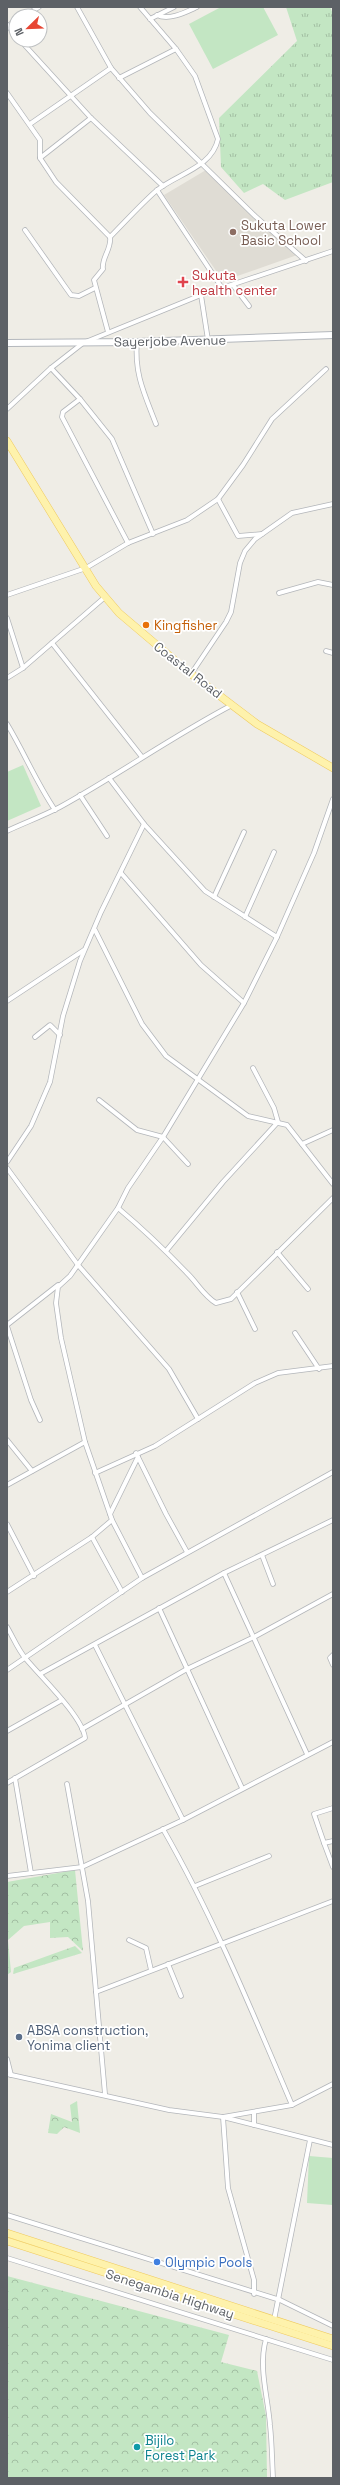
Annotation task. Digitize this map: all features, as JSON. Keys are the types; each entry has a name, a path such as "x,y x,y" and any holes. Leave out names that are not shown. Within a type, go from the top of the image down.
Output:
{"main road":[{"name":"Coastal Road","path":"7,441 105,597 126,620 191,674 232,705 284,741 333,768"},
{"name":"Senegambia Highway","path":"7,2233 333,2339"},
{"name":"Senegambia Highway","path":"7,2241 333,2346"}],"street":[{"path":"77,7 111,68 150,113 202,164 306,261"},
{"path":"110,237 158,190 202,164 216,149 218,139 195,76 176,49 140,7"},
{"path":"150,19 174,7"},
{"path":"157,15 162,17 183,14 197,7"},
{"path":"27,48 91,118 164,186"},
{"path":"119,78 176,49"},
{"path":"30,124 111,68"},
{"path":"7,93 40,140 40,158 56,182 110,237 110,245 102,264 103,269 94,280 108,332"},
{"path":"40,158 91,118"},
{"path":"158,190 222,288"},
{"path":"25,230 72,295 79,296 95,288"},
{"path":"7,408 51,368 83,343 201,295 333,251"},
{"path":"233,285 249,306"},
{"path":"201,295 208,340"},
{"name":"Sayerjobe Avenue","path":"7,343 137,342 333,335"},
{"path":"137,342 135,361 137,373 156,424"},
{"path":"51,368 80,399 112,439 153,534"},
{"path":"7,595 86,568 128,543 187,520 218,499 243,465 272,419 326,370"},
{"path":"80,399 63,412 62,417 128,543"},
{"path":"218,499 238,536 262,534"},
{"path":"191,674 226,622 231,612 240,563 245,551 262,534 292,513 333,504"},
{"path":"279,593 318,582 333,585"},
{"path":"7,678 23,668 105,597"},
{"path":"7,618 23,668"},
{"path":"52,643 142,757"},
{"path":"326,651 333,652"},
{"path":"7,831 55,810 109,778 183,730 232,705"},
{"path":"7,724 22,748 43,792 55,810"},
{"path":"109,778 144,824 205,891 277,937"},
{"path":"80,795 107,836"},
{"path":"40,1420 31,1400 7,1325 62,1282 78,1265 118,1208 128,1188 163,1137 199,1079 244,1003 277,937 314,853 333,799"},
{"path":"7,1162 31,1126 50,1082 63,1016 84,950 95,930 101,912 144,824"},
{"path":"214,897 244,832"},
{"path":"245,917 274,852"},
{"path":"121,873 200,965 244,1003"},
{"path":"95,930 152,1041 166,1056 199,1079 221,1098 248,1116 264,1121 278,1122 287,1125 333,1184"},
{"path":"7,1001 84,950"},
{"path":"35,1037 50,1025 60,1035"},
{"path":"253,1068 274,1108 278,1122"},
{"path":"99,1100 137,1130 163,1137 188,1164"},
{"path":"166,1251 222,1182 278,1122"},
{"path":"302,1144 333,1130"},
{"path":"7,1168 78,1265 169,1369 198,1419"},
{"path":"118,1208 166,1251 208,1298 216,1302 224,1301 236,1292 333,1198"},
{"path":"277,1252 308,1289"},
{"path":"62,1282 56,1295 57,1317 85,1442 112,1520 142,1578"},
{"path":"236,1292 255,1329"},
{"path":"295,1333 319,1369"},
{"path":"95,1473 154,1446 255,1383 266,1378 278,1373 319,1369 333,1366"},
{"path":"7,1440 32,1471"},
{"path":"7,1485 85,1442"},
{"path":"110,1514 137,1455"},
{"path":"137,1455 166,1514 188,1552"},
{"path":"7,1670 142,1578 333,1472"},
{"path":"7,1592 34,1576 92,1537 112,1520"},
{"path":"40,1674 224,1573 333,1520"},
{"path":"7,1524 34,1576"},
{"path":"92,1537 122,1592"},
{"path":"262,1555 273,1584"},
{"path":"224,1573 307,1754"},
{"path":"82,1729 187,1669 254,1637 333,1594"},
{"path":"159,1608 242,1788"},
{"path":"7,1627 25,1658 62,1700 82,1729 85,1738 81,1742 7,1783"},
{"path":"95,1645 183,1820"},
{"path":"333,1655 330,1658 333,1666"},
{"path":"7,1730 62,1700"},
{"path":"7,1876 82,1866 183,1820 307,1754 333,1742"},
{"path":"16,1778 31,1873"},
{"path":"67,1784 88,1901 105,2094"},
{"path":"333,1808 314,1814 333,1867"},
{"path":"163,1829 196,1886 292,2104"},
{"path":"324,1844 333,1841"},
{"path":"196,1886 269,1856"},
{"path":"96,1992 333,1901"},
{"path":"129,1940 146,1948 151,1970"},
{"path":"168,1964 181,1996"},
{"path":"7,2059 9,2075 105,2094 169,2110 223,2117 333,2145"},
{"path":"223,2117 292,2104 333,2084"},
{"path":"254,2112 254,2125"},
{"path":"223,2117 228,2188 254,2280 254,2294"},
{"path":"274,2321 280,2300 310,2140"},
{"path":"7,2215 170,2265 254,2294 280,2300 333,2326"},
{"path":"7,2258 333,2360"},
{"path":"266,2339 262,2351 266,2401 270,2424 273,2478"}],"shaded area":[{"name":"Sukuta Lower Basic School","path":"206,170 255,216 300,254 223,281 164,195"}],"green space":[{"path":"221,7 263,7 278,35 213,69 189,24"},
{"path":"286,7 330,7 333,14 333,182 285,200 263,184 244,193 221,167 219,118 297,41"},
{"path":"23,765 41,806 7,821 7,772"},
{"path":"75,1870 83,1951 68,1937 50,1938 50,1922 24,1926 8,1940 11,1972 7,1975 7,1882"},
{"path":"75,1946 82,1953 13,1974 14,1968"},
{"path":"77,2101 80,2133 64,2127 57,2134 48,2133 51,2114 72,2122 70,2105"},
{"path":"309,2156 333,2158 333,2205 307,2203"},
{"path":"7,2276 229,2335 221,2362 257,2371 266,2416 267,2478 7,2478"}],"place":[{"name":"Sukuta Lower Basic School","path":"233,232"},
{"name":"Sukuta health center","path":"183,282"},
{"name":"Kingfisher","path":"146,625"},
{"name":"ABSA construction, Yonima client","path":"19,2037"},
{"name":"Olympic Pools","path":"157,2262"},
{"name":"Bijilo Forest Park","path":"137,2447"}]}
